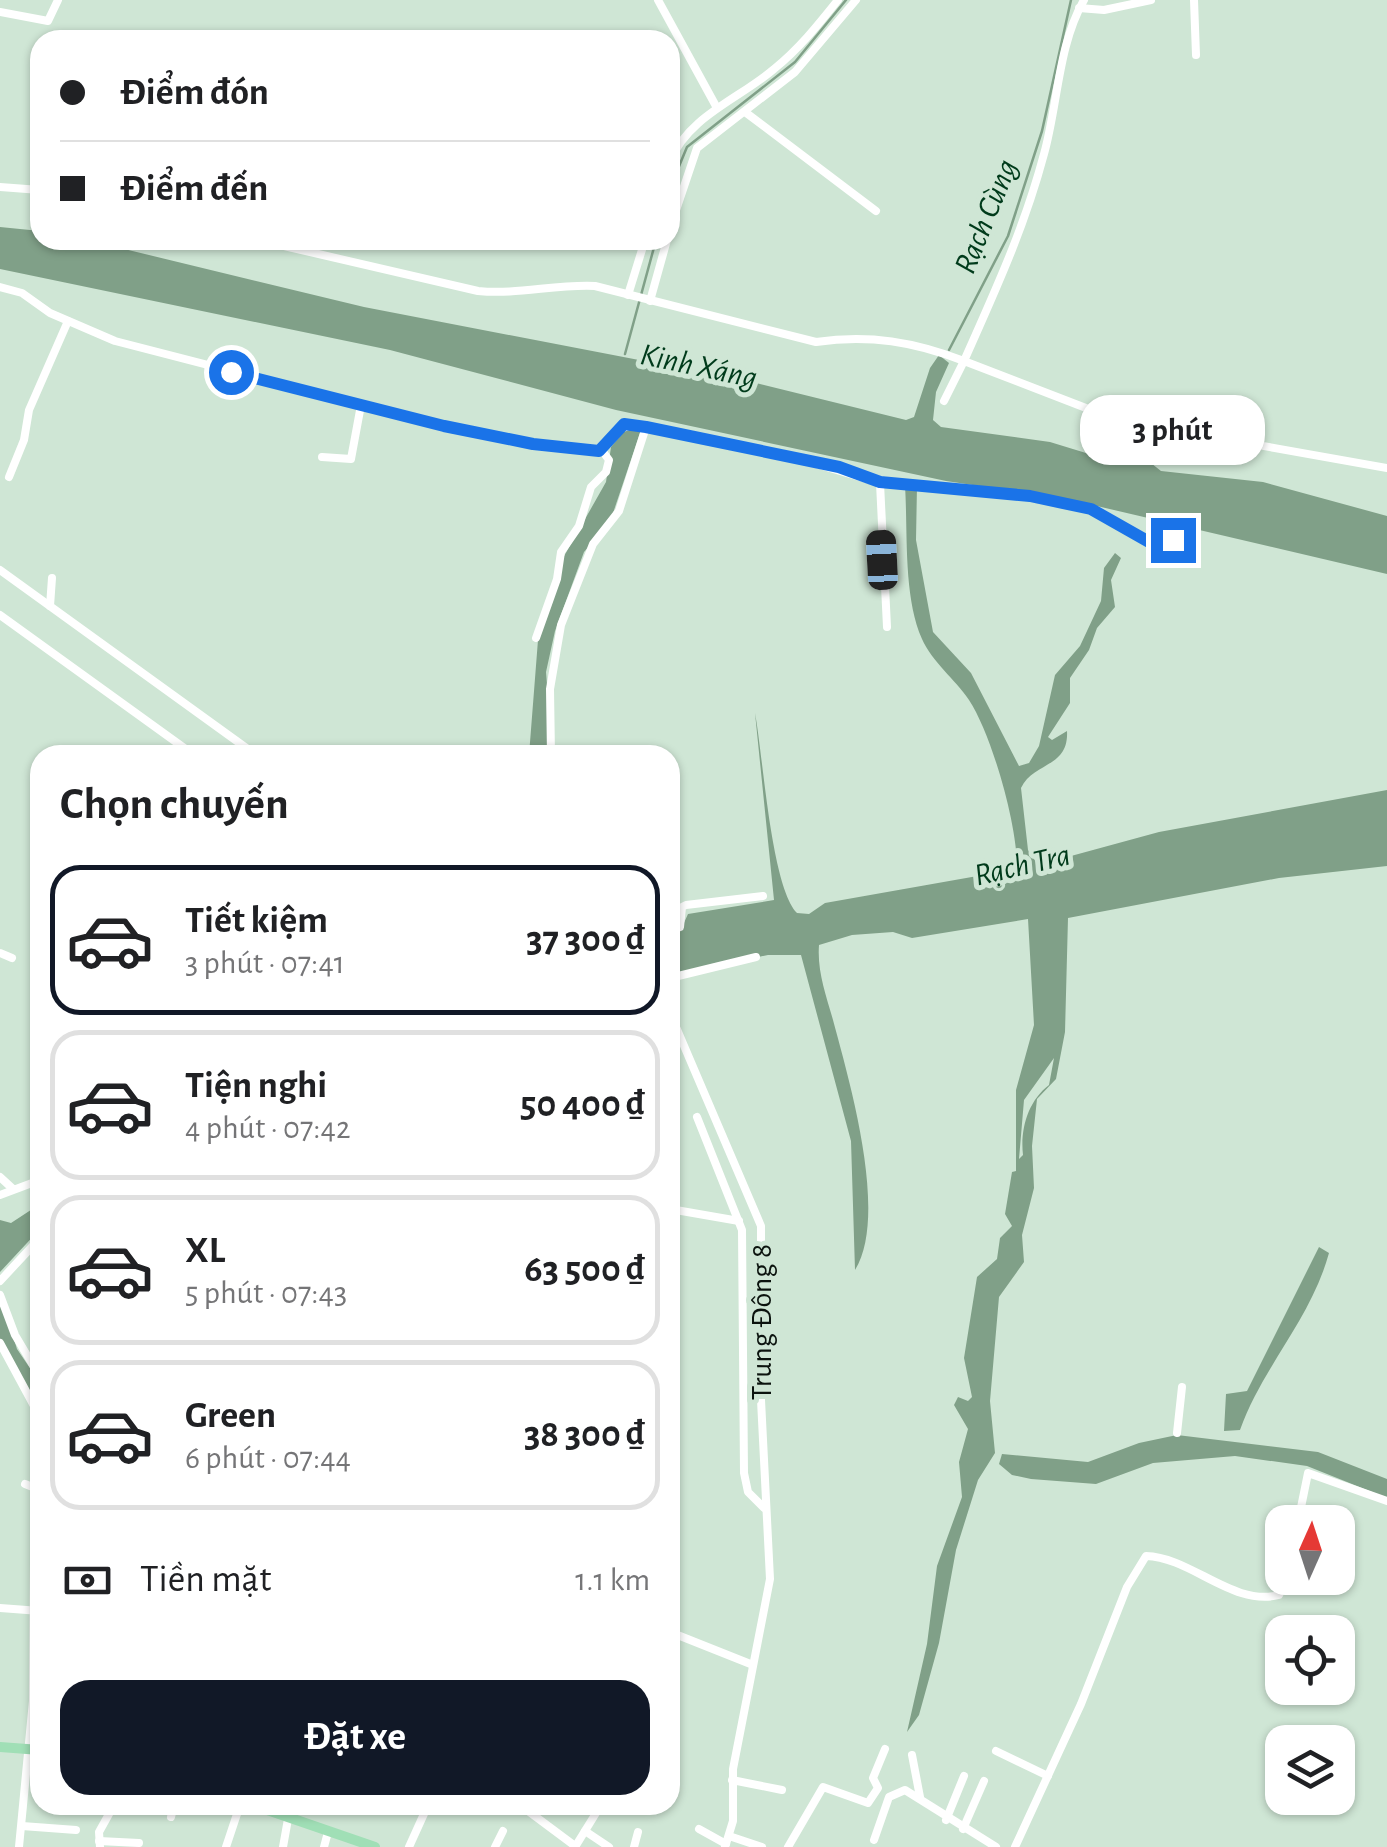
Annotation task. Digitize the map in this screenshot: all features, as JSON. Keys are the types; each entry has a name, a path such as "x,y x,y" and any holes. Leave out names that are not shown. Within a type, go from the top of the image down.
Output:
{"main road":[{"path":"0,1747 30,1750"},
{"path":"278,1815 373,1847"}],"street":[{"path":"0,12 48,20 58,0"},
{"path":"658,0 674,30"},
{"path":"680,145 716,109 772,72 838,0"},
{"path":"680,191 697,148 796,72 856,0"},
{"path":"944,401 1022,234 1058,100 1071,25 1082,4 1104,10 1151,0"},
{"path":"1194,0 1196,55"},
{"path":"680,41 726,123"},
{"path":"745,112 876,211"},
{"path":"0,187 30,189"},
{"path":"301,250 478,291 512,294 566,284 640,298 816,342 919,343 1079,409 1131,423 1387,468"},
{"path":"640,298 644,250"},
{"path":"640,298 662,250"},
{"path":"0,286 22,293 68,321 114,341 361,405 533,444 601,449 609,460 606,472 591,487 579,526 561,552 557,578 536,638"},
{"path":"9,477 24,440 29,410 68,321"},
{"path":"322,457 351,458 361,405"},
{"path":"601,449 616,430 630,425 646,427 820,463 880,482 1030,496 1106,515 1158,547 1173,540"},
{"path":"551,745 550,689 561,626 589,550 618,511 646,427"},
{"path":"880,482 887,627"},
{"path":"0,570 242,745"},
{"path":"50,606 52,578"},
{"path":"0,615 180,745"},
{"path":"680,927 682,907 686,905 763,896"},
{"path":"0,953 12,958"},
{"path":"680,976 756,957"},
{"name":"Trung Đông 8","path":"680,1037 761,1226 764,1528 770,1578 732,1780 734,1822 726,1842"},
{"path":"697,1118 739,1220 744,1257 744,1473 748,1492 764,1508"},
{"path":"0,1178 12,1189"},
{"path":"0,1195 30,1183"},
{"path":"680,1211 739,1220"},
{"path":"0,1281 30,1249"},
{"path":"0,1294 15,1335 30,1360"},
{"path":"0,1343 30,1398"},
{"path":"1177,1433 1182,1387"},
{"path":"1301,1505 1308,1473 1387,1500"},
{"path":"25,1484 30,1486"},
{"path":"1015,1847 1080,1704 1127,1587 1146,1556 1160,1556 1222,1584 1269,1598 1279,1595"},
{"path":"0,1608 30,1610"},
{"path":"680,1636 753,1665"},
{"path":"788,1847 823,1788 868,1803 878,1788 872,1778 885,1749"},
{"path":"996,1750 1048,1776"},
{"path":"912,1755 920,1797"},
{"path":"20,1847 30,1770"},
{"path":"946,1820 964,1776"},
{"path":"732,1780 782,1790"},
{"path":"964,1829 984,1781"},
{"path":"874,1840 889,1797 905,1790 920,1797 946,1820 996,1847"},
{"path":"25,1796 30,1797"},
{"path":"108,1815 102,1824 100,1844 139,1842"},
{"path":"226,1847 237,1815"},
{"path":"409,1847 423,1815"},
{"path":"533,1815 575,1847 595,1815"},
{"path":"283,1847 288,1819"},
{"path":"22,1826 76,1830"},
{"path":"699,1829 726,1842 762,1847"},
{"path":"495,1847 503,1831"},
{"path":"324,1847 328,1832"},
{"path":"585,1832 609,1847"},
{"path":"634,1847 638,1832"}],"water":[{"path":"0,227 30,230 30,250 128,250 364,307 748,381 906,420 914,417 930,368 939,355 949,363 936,392 933,420 941,427 1050,442 1112,461 1127,447 1131,425 1141,426 1137,452 1161,471 1263,482 1387,516 1387,574 1067,499 946,481 616,410 390,350 0,269"},
{"path":"628,427 641,430 610,522 584,552 555,631 546,672 550,723 547,745 530,745 538,640 563,558 606,482 611,447"},
{"name":"Rạch Tra","path":"905,486 917,486 916,540 933,632 971,673 1019,766 1029,763 1039,746 1055,675 1080,646 1101,601 1104,568 1115,553 1121,558 1111,580 1115,607 1097,628 1089,650 1070,678 1070,703 1048,737 1052,740 1067,731 1066,743 1056,758 1021,788 1028,850 1038,865 1159,832 1387,790 1387,866 1279,878 1068,918 1065,1032 1056,1079 1037,1099 1032,1146 1034,1188 1022,1235 1024,1262 999,1297 990,1401 995,1453 978,1480 956,1550 939,1643 919,1715 907,1732 927,1644 937,1566 962,1497 959,1462 968,1429 954,1405 958,1397 968,1401 972,1397 964,1358 977,1277 997,1259 1000,1238 1012,1226 1005,1214 1012,1172 1016,1171 1016,1090 1034,1025 1028,919 912,938 893,932 852,935 819,945 821,974 856,1111 867,1183 864,1246 855,1270 851,1141 801,955 768,955 680,974 680,927 688,914 774,900 755,713 774,849 788,898 797,913 809,914 825,903 1017,869 1008,806 995,758 969,700 922,639 909,584","holes":["1054,1058 1049,1085 1027,1116 1023,1155 1019,1159 1024,1100"]},
{"path":"30,1211 30,1240 0,1272 0,1220 11,1223"},
{"path":"1319,1247 1329,1253 1311,1300 1261,1385 1240,1430 1224,1431 1226,1394 1247,1391"},
{"path":"0,1295 17,1349 30,1368 30,1394 0,1341"},
{"path":"1177,1435 1318,1452 1387,1479 1387,1498 1307,1466 1235,1456 1153,1463 1096,1484 1031,1479 1012,1475 999,1464 1002,1454 1088,1462 1139,1443"}],"waterway":[{"path":"680,164 687,147 795,62 846,0"},
{"name":"Rạch Cùng","path":"949,350 1008,236 1042,131 1071,0"},
{"name":"Kinh Xáng","path":"625,354 653,250"}],"route":[{"path":"231,372 444,426 559,448 599,451 624,424 646,427 839,467 880,482 1030,496 1091,509 1158,547 1173,540"}]}
